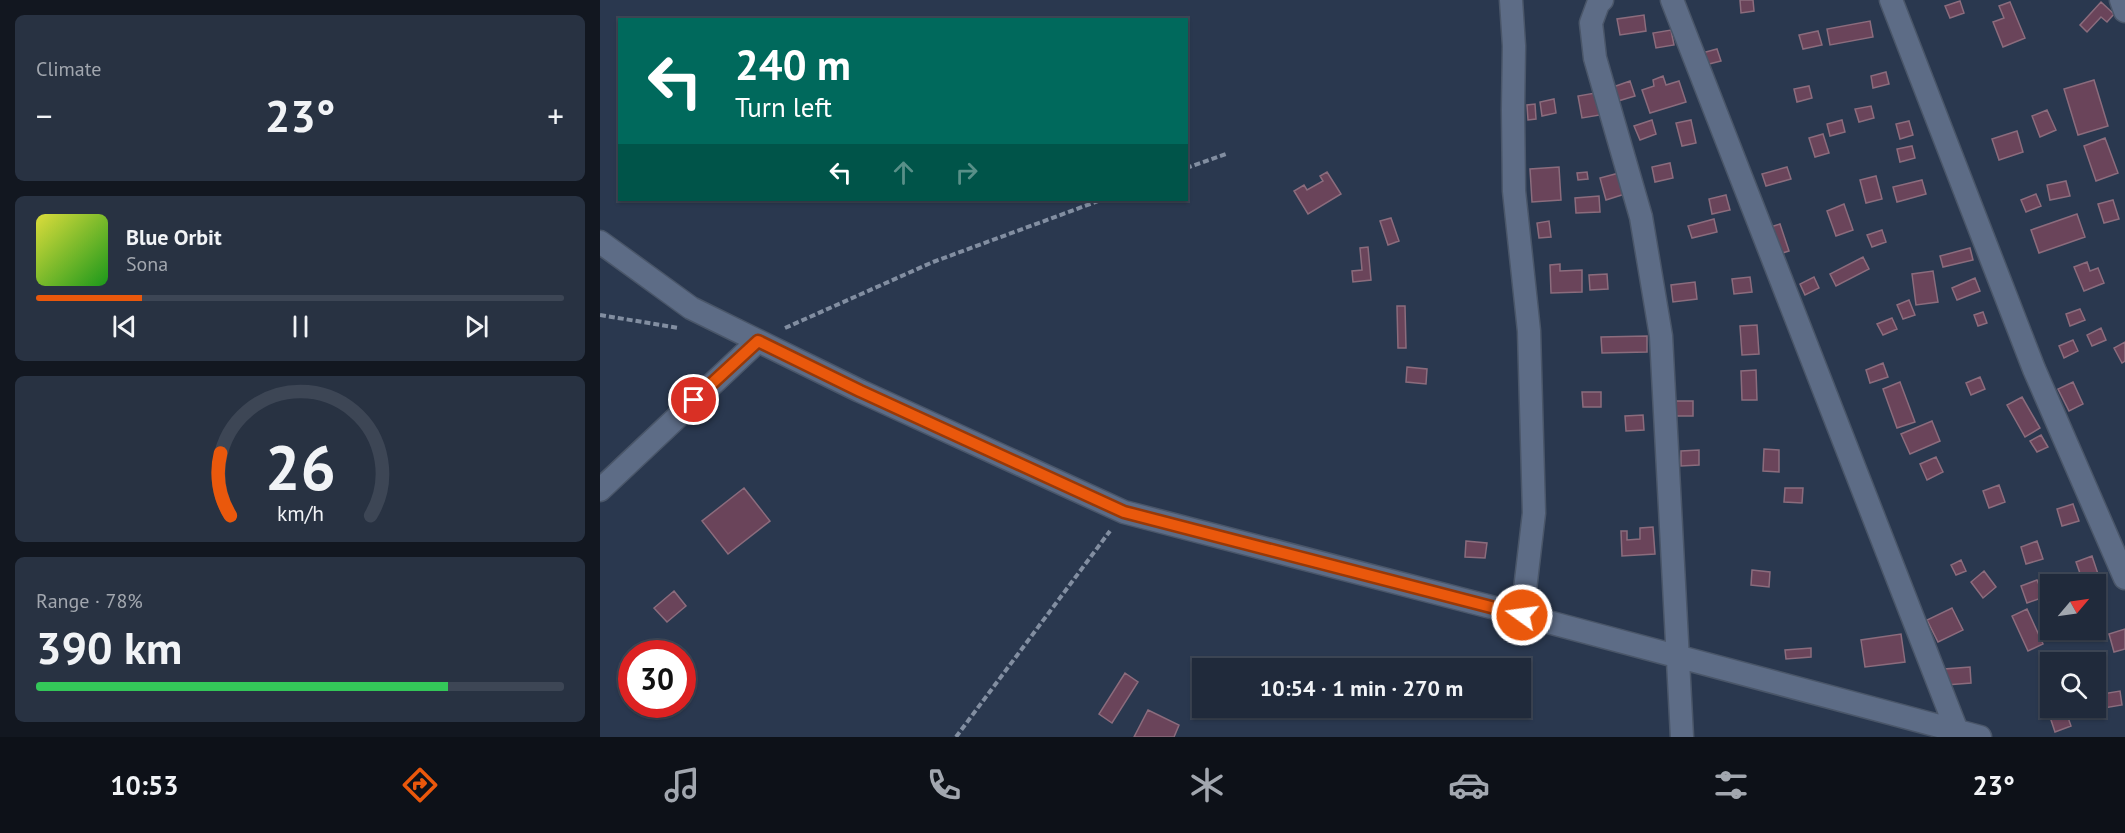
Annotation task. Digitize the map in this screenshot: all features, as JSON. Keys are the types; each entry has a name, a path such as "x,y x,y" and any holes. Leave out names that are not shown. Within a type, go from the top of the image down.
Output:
{"street":[{"path":"1511,0 1514,46 1514,191 1529,331 1534,513 1522,615"},
{"path":"1602,0 1598,4 1591,23 1595,58 1641,218 1661,336 1682,737"},
{"path":"1672,0 1957,731"},
{"path":"1891,0 2034,369 2125,578"},
{"path":"2121,0 2125,11"},
{"path":"600,242 691,308 860,391 1124,512 1980,737"},
{"path":"600,490 758,341"}],"path":[{"path":"1188,167 1226,154"},
{"path":"758,341 933,262 1098,201"},
{"path":"956,737 1124,512"}],"building":[{"path":"1740,0 1753,0 1754,11 1741,13"},
{"path":"1960,1 1964,13 1950,18 1945,6"},
{"path":"2010,2 2025,38 2003,47 1993,22 2004,18 1999,6"},
{"path":"2101,2 2114,14 2107,22 2101,17 2087,32 2080,25"},
{"path":"1644,15 1646,31 1620,35 1617,19"},
{"path":"1870,21 1873,37 1830,45 1827,29"},
{"path":"1671,30 1674,45 1656,48 1653,33"},
{"path":"1818,31 1822,45 1803,49 1799,35"},
{"path":"1717,49 1721,61 1705,65 1702,53"},
{"path":"1886,72 1889,84 1873,88 1871,76"},
{"path":"1663,76 1666,85 1679,81 1686,102 1650,113 1642,90 1654,86 1653,80"},
{"path":"2094,80 2108,126 2078,135 2064,89"},
{"path":"1630,81 1635,96 1618,101 1613,87"},
{"path":"1809,86 1812,98 1797,102 1794,89"},
{"path":"1595,93 1600,115 1582,118 1578,96"},
{"path":"1554,99 1556,113 1542,116 1540,102"},
{"path":"1535,104 1536,119 1528,120 1527,105"},
{"path":"1871,106 1874,118 1859,122 1855,109"},
{"path":"2047,110 2056,130 2040,137 2032,116"},
{"path":"1652,120 1656,134 1640,140 1634,126"},
{"path":"1691,120 1696,143 1682,146 1676,123"},
{"path":"1842,120 1845,132 1830,136 1827,124"},
{"path":"1909,121 1913,135 1900,139 1896,124"},
{"path":"2017,131 2023,152 1999,160 1992,139"},
{"path":"1823,134 1829,153 1815,157 1809,138"},
{"path":"2105,138 2118,173 2096,181 2084,146"},
{"path":"1912,146 1915,158 1900,162 1897,149"},
{"path":"1670,163 1673,178 1655,182 1652,167"},
{"path":"1559,167 1561,200 1532,202 1530,169"},
{"path":"1787,167 1791,179 1766,186 1762,174"},
{"path":"1327,172 1341,194 1308,214 1294,191 1304,185 1307,190 1323,181 1320,176"},
{"path":"1587,172 1588,179 1578,180 1577,173"},
{"path":"1619,173 1625,194 1606,200 1600,178"},
{"path":"1876,176 1882,199 1866,203 1860,180"},
{"path":"1922,180 1926,194 1897,202 1893,187"},
{"path":"2066,181 2070,196 2050,200 2047,185"},
{"path":"2036,194 2041,206 2026,212 2021,200"},
{"path":"1726,195 1730,210 1712,214 1709,199"},
{"path":"1599,196 1600,212 1576,213 1575,198"},
{"path":"2113,200 2119,219 2104,223 2098,204"},
{"path":"1844,204 1853,230 1836,236 1827,211"},
{"path":"2077,214 2085,237 2039,253 2031,230"},
{"path":"1391,218 1399,241 1388,245 1380,221"},
{"path":"1714,219 1717,232 1692,238 1688,226"},
{"path":"1549,221 1551,237 1539,238 1537,223"},
{"path":"1780,224 1789,251 1776,255 1767,228"},
{"path":"1882,230 1886,242 1872,247 1867,235"},
{"path":"1368,247 1371,280 1353,282 1352,271 1362,270 1360,248"},
{"path":"1970,248 1973,260 1943,267 1940,256"},
{"path":"1863,257 1869,269 1836,286 1830,274"},
{"path":"2087,262 2090,271 2098,268 2104,283 2084,291 2074,267"},
{"path":"1560,264 1560,271 1582,270 1582,292 1551,293 1550,265"},
{"path":"1933,271 1938,302 1916,305 1912,274"},
{"path":"1607,274 1608,289 1590,290 1589,275"},
{"path":"1750,277 1752,292 1734,294 1732,279"},
{"path":"1814,277 1819,288 1805,295 1800,284"},
{"path":"1975,278 1980,291 1957,300 1952,288"},
{"path":"1695,282 1697,299 1673,302 1671,285"},
{"path":"1909,300 1915,315 1903,319 1897,305"},
{"path":"1397,306 1405,306 1406,348 1398,348"},
{"path":"2080,309 2085,320 2070,326 2066,314"},
{"path":"1983,312 1987,323 1978,326 1974,315"},
{"path":"1892,318 1897,329 1883,335 1877,324"},
{"path":"1757,325 1759,354 1742,355 1740,326"},
{"path":"2101,328 2106,340 2092,346 2087,335"},
{"path":"1647,336 1647,352 1602,353 1601,337"},
{"path":"2073,340 2078,351 2064,358 2059,346"},
{"path":"2125,342 2125,361 2122,363 2114,348"},
{"path":"1883,363 1888,377 1870,383 1866,370"},
{"path":"1407,367 1427,369 1426,384 1406,382"},
{"path":"1756,370 1757,400 1742,400 1741,371"},
{"path":"1980,377 1985,389 1971,395 1966,383"},
{"path":"1900,382 1915,422 1897,428 1883,389"},
{"path":"2073,382 2083,404 2069,411 2058,389"},
{"path":"1582,392 1601,392 1601,407 1583,407"},
{"path":"2022,397 2040,428 2025,437 2007,405"},
{"path":"1675,401 1693,401 1693,416 1675,416"},
{"path":"1643,415 1644,430 1626,431 1625,416"},
{"path":"1932,421 1940,441 1910,454 1901,434"},
{"path":"2041,435 2048,447 2037,452 2030,441"},
{"path":"1764,449 1779,450 1779,472 1763,471"},
{"path":"1699,450 1699,465 1681,466 1681,451"},
{"path":"1936,457 1943,472 1927,480 1920,464"},
{"path":"1999,485 2005,502 1989,508 1983,491"},
{"path":"744,488 770,521 728,554 702,521"},
{"path":"1785,488 1803,488 1802,503 1784,502"},
{"path":"2073,504 2079,521 2062,526 2057,509"},
{"path":"1653,527 1655,554 1622,556 1621,531 1627,531 1627,540 1640,539 1640,528"},
{"path":"1466,541 1487,543 1485,558 1465,557"},
{"path":"2037,541 2043,559 2026,564 2021,547"},
{"path":"2092,556 2098,574 2080,574 2076,562"},
{"path":"1961,560 1966,571 1956,575 1951,565"},
{"path":"1752,570 1770,572 1769,587 1751,585"},
{"path":"1984,571 1996,587 1983,598 1971,582"},
{"path":"2037,580 2040,598 2027,603 2021,586"},
{"path":"674,591 686,606 667,622 654,608"},
{"path":"1952,608 1963,630 1938,642 1927,620"},
{"path":"2027,609 2043,644 2028,651 2012,616"},
{"path":"2125,629 2125,649 2114,652 2109,634"},
{"path":"1901,634 1905,662 1865,667 1861,640"},
{"path":"1811,648 1811,657 1786,659 1785,650"},
{"path":"1970,667 1971,683 1946,685 1944,669"},
{"path":"1125,673 1138,682 1112,723 1099,714"},
{"path":"2120,691 2122,705 2106,708 2106,693"},
{"path":"1148,710 1179,725 1174,737 1134,737"},
{"path":"2050,718 2068,718 2071,726 2055,732"}],"route":[{"path":"694,400 758,341 860,391 1124,512 1522,615"}]}
